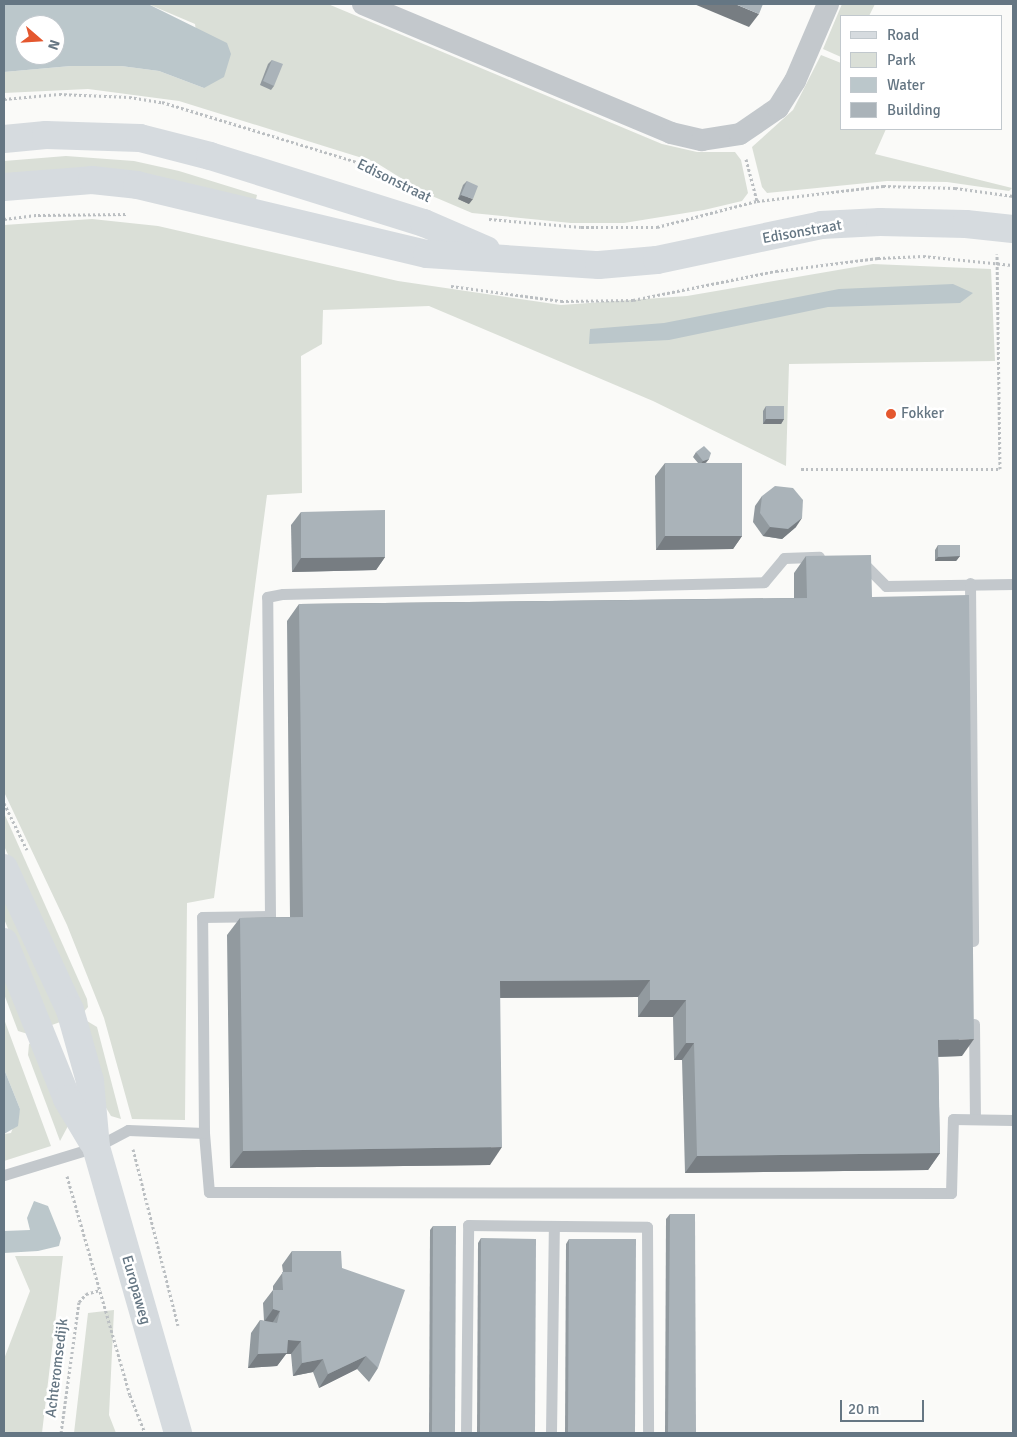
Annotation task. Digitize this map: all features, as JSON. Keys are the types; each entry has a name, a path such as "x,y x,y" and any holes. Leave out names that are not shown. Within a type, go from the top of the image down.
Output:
{"main road":[{"name":"Edisonstraat","path":"4,139 46,135 140,138 210,156 424,224 503,258"},
{"name":"Edisonstraat","path":"4,187 92,180 137,185 427,254 599,265 657,260 821,225 880,222 1006,228"},
{"name":"Europaweg","path":"4,868 70,1010 90,1081 96,1147 178,1433"},
{"name":"Europaweg","path":"4,942 67,1099 96,1147"}],"street":[{"path":"363,4 671,133 702,140 740,134 767,119 788,95 828,4"}],"lane":[{"path":"829,557 784,558 764,582 283,594 266,597 270,916 202,916 204,1132 209,1192 950,1193 953,1119 1013,1120"},
{"path":"847,557 856,557 886,586 970,583 1013,584"},
{"path":"970,583 973,950"},
{"path":"974,1010 975,1119"},
{"path":"4,1175 96,1147 128,1130 204,1132"},
{"path":"466,1433 468,1225 647,1227 648,1433"},
{"path":"551,1433 554,1226"}],"path":[{"name":"Edisonstraat","path":"4,99 59,94 129,96 162,102 370,166 411,188"},
{"path":"740,134 757,201"},
{"path":"481,218 581,227 657,226 757,201 852,188 900,185 1013,196"},
{"path":"800,469 1000,469 997,263 1006,228 999,194"},
{"path":"997,263 1013,265"},
{"name":"Achteromsedijk","path":"61,1433 79,1302 86,1294 100,1290 130,1395 145,1433"}],"green space":[{"path":"148,4 328,4 662,144 697,152 735,152 741,160 748,193 742,201 704,210 624,223 571,223 472,213 425,193 375,162 179,101 88,89 4,93 4,72 71,66 121,66 159,71 204,88 195,24"},
{"path":"842,4 875,4 870,15 840,15 840,57 823,49"},
{"path":"821,55 840,63 840,130 886,130 875,154 1012,188 1009,191 947,182 887,181 767,193 762,187 752,147 793,110"},
{"path":"66,156 134,161 179,171 257,195 255,204 4,176 4,161"},
{"path":"92,219 158,226 398,281 561,305 687,296 873,264 991,269 995,361 789,364 786,466 653,401 429,306 323,310 322,344 301,356 302,493 267,495 214,898 187,903 185,1120 132,1119 104,1018 67,925 4,792 4,225"},
{"path":"4,813 87,999 88,1007 81,1015 4,846"},
{"path":"4,884 63,1021 49,1026 4,919"},
{"path":"4,957 28,1034 18,1031 4,994"},
{"path":"4,1019 51,1146 4,1161 4,1134 11,1133 20,1109 4,1069"},
{"path":"87,1021 97,1027 121,1119 111,1116 105,1106"},
{"path":"38,1040 68,1126 60,1141 28,1055 29,1044"},
{"path":"15,1256 63,1256 42,1433 4,1433 4,1359 30,1291"},
{"path":"114,1310 109,1415 116,1433 74,1433 88,1313"}],"water":[{"path":"4,4 148,4 227,43 231,54 224,77 204,88 159,71 121,66 71,66 4,72"},
{"path":"953,284 973,293 960,303 828,307 669,340 589,344 590,329 664,323 839,289"},
{"path":"4,1069 20,1109 18,1126 4,1134"},
{"path":"34,1201 48,1206 61,1238 59,1246 38,1251 4,1253 4,1231 30,1230 27,1218"}],"building":[{"path":"735,4 763,4 759,14"},
{"path":"272,60 283,64 274,86 263,81"},
{"path":"467,181 478,186 473,199 461,195"},
{"path":"766,406 784,406 784,419 766,419"},
{"path":"704,446 711,453 709,459 703,461 696,452"},
{"path":"665,463 742,463 742,536 665,536"},
{"path":"775,486 793,488 803,500 802,518 788,529 770,527 760,513 762,496"},
{"path":"385,510 385,557 301,558 301,512"},
{"path":"938,545 960,545 960,556 938,557"},
{"path":"871,555 872,597 969,595 974,1039 938,1040 940,1153 697,1156 694,1043 686,1043 686,1000 650,1000 650,980 500,981 502,1147 243,1151 240,918 303,917 299,604 807,598 806,556"},
{"path":"670,1214 695,1214 696,1433 668,1433"},
{"path":"433,1226 456,1226 455,1433 432,1433"},
{"path":"481,1238 536,1239 535,1433 480,1433"},
{"path":"569,1239 636,1239 635,1433 568,1433"},
{"path":"292,1251 341,1251 342,1268 405,1290 378,1368 366,1356 328,1374 323,1359 302,1363 301,1341 288,1340 287,1353 258,1354 260,1320 277,1323 280,1311 273,1309 273,1290 283,1290 282,1272 292,1272"}],"place":[{"name":"Fokker","path":"891,414"}]}
